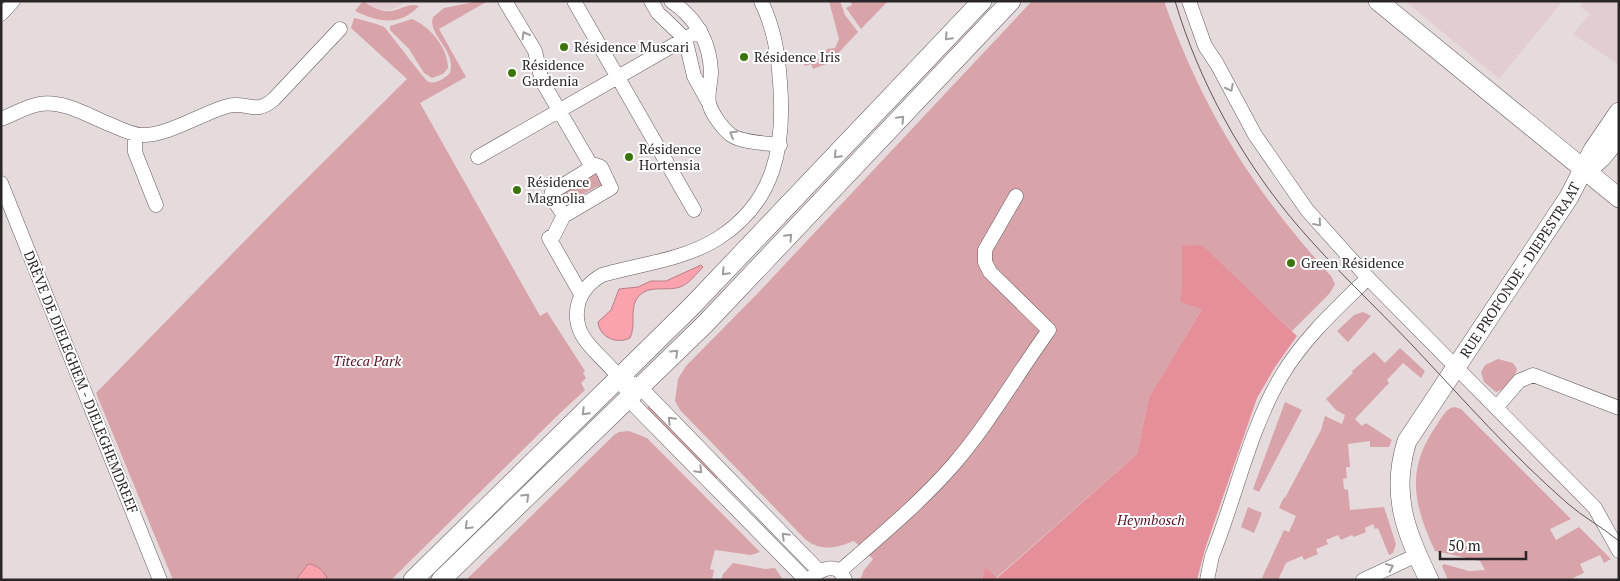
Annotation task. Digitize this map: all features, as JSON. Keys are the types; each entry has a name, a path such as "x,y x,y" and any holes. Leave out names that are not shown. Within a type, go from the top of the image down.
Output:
{"main road":[{"path":"413,580 692,306 982,1"},
{"path":"441,580 711,318 1011,1"},
{"path":"1378,1 1619,198"},
{"name":"RUE PROFONDE - DIEPESTRAAT","path":"1429,580 1407,532 1402,511 1399,479 1403,453 1419,420 1569,197 1600,139 1619,112"},
{"path":"1584,171 1602,157 1619,136"}],"street":[{"path":"1,14 13,1"},
{"path":"505,1 535,51 542,81 592,167"},
{"path":"574,1 694,210"},
{"path":"651,1 658,13 674,26 683,40 689,52 694,76 721,124 731,135 780,144"},
{"path":"671,1 689,16 700,30 709,55 709,103"},
{"path":"761,1 777,45 782,114 780,144 766,186 746,214 726,233 686,254 602,275 590,283 582,294 576,313 580,330 591,348 815,576 831,568 843,575 954,464 977,436 1049,330 990,272 985,262 985,250 1016,196"},
{"path":"1189,1 1205,46 1218,64 1235,99 1275,166 1307,210 1368,278 1595,508 1619,551"},
{"path":"1,119 33,105 56,104 135,134 157,132 232,105 251,108 263,107 274,100 340,29"},
{"path":"478,157 700,30"},
{"path":"135,134 135,152 156,205"},
{"path":"564,215 551,196 552,192 597,165 601,168 611,188 564,215 554,235 549,238 582,294"},
{"name":"DRÈVE DE DIELEGHEM - DIELEGHEMDREEF","path":"1,183 160,580"},
{"path":"1207,580 1212,556 1254,436 1274,389 1307,341 1368,278"},
{"path":"1496,408 1519,381 1533,375 1619,408"},
{"path":"635,392 806,580"},
{"path":"1363,580 1417,555"}],"shaded area":[{"path":"363,1 405,1 396,8 388,10 374,9"},
{"path":"1405,1 1563,1 1499,79"},
{"path":"1583,1 1619,1 1619,65 1573,34 1590,14 1580,6"},
{"path":"701,265 703,267 683,286 650,290 640,295 634,304 633,329 630,338 615,340 602,333 598,322 611,310 619,289 638,287 651,281 666,281"},
{"path":"308,564 320,569 328,580 296,580"}],"green space":[{"path":"363,1 383,11 396,10 413,5 419,6 404,17 388,21 372,18 355,11"},
{"name":"Titeca Park","path":"488,1 439,29 466,77 420,103 540,316 547,312 585,371 583,373 586,378 581,383 585,390 391,580 173,580 96,393 276,209 407,79 351,28 354,18 384,27 426,79 429,82 435,82 443,79 450,73 451,65 446,50 434,30 432,24 433,17 444,8"},
{"path":"829,1 840,1 845,15 858,32 829,63 813,69 811,64 805,66 804,64 823,58 827,49 835,48 839,39"},
{"path":"850,1 888,1 861,29 846,8 852,5"},
{"path":"1032,1 1164,1 1196,78 1213,114 1233,148 1277,212 1331,276 1335,284 1330,293 1292,331 1203,247 1202,309 1149,397 1137,454 996,578 985,568 982,580 860,580 864,570 873,559 854,541 829,548 817,546 805,539 680,410 675,401 678,379 686,366 757,294"},
{"path":"412,19 431,32 445,52 448,68 443,74 432,78 424,73 409,49 390,30 390,26"},
{"path":"596,171 605,181 600,189 598,186 571,201 572,204 565,208 555,196 590,178 589,175"},
{"name":"Heymbosch","path":"1182,246 1203,246 1297,336 1275,367 1257,398 1205,549 1197,580 982,580 985,567 997,578 1137,454 1149,397 1202,309 1180,302"},
{"path":"1363,312 1371,316 1348,342 1337,331 1354,315"},
{"path":"1400,348 1425,371 1421,378 1403,363 1387,380 1389,383 1355,419 1362,426 1366,423 1392,440 1389,447 1370,447 1370,441 1348,444 1350,467 1346,467 1347,478 1343,479 1344,489 1348,490 1350,510 1384,507 1396,544 1393,553 1389,555 1378,528 1375,529 1373,524 1365,528 1366,532 1354,537 1352,535 1341,540 1338,535 1326,540 1328,544 1316,549 1318,554 1304,560 1302,556 1286,563 1278,580 1261,580 1284,530 1289,532 1296,516 1279,508 1321,430 1325,416 1342,424 1345,415 1336,410 1326,399 1353,373 1352,371 1374,352 1385,363"},
{"path":"1498,359 1513,363 1517,369 1509,383 1503,389 1496,392 1484,382 1481,372 1485,365"},
{"path":"1285,402 1302,410 1259,492 1253,489"},
{"path":"650,405 717,478 714,478 646,409"},
{"path":"1454,407 1461,409 1571,519 1550,529 1556,540 1579,527 1611,559 1604,563 1600,555 1580,564 1584,573 1573,578 1573,580 1448,580 1442,566 1444,564 1469,571 1485,570 1480,561 1435,551 1418,503 1417,473 1426,442 1446,412"},
{"path":"629,431 647,438 760,552 751,555 715,550 710,569 714,570 712,580 466,580 614,435 619,432"},
{"path":"1248,507 1262,513 1254,533 1241,527"},
{"path":"733,563 765,569 775,568 783,580 721,580 723,574"}],"tram line":[{"path":"1,5 5,1"},
{"path":"1175,1 1197,61 1225,120 1259,175 1298,226 1527,466 1573,508 1619,541"}],"place":[{"name":"Résidence Muscari","path":"564,47"},
{"name":"Résidence Iris","path":"744,57"},
{"name":"Résidence Gardenia","path":"512,73"},
{"name":"Résidence Hortensia","path":"629,157"},
{"name":"Résidence Magnolia","path":"517,190"},
{"name":"Green Résidence","path":"1291,263"}]}
